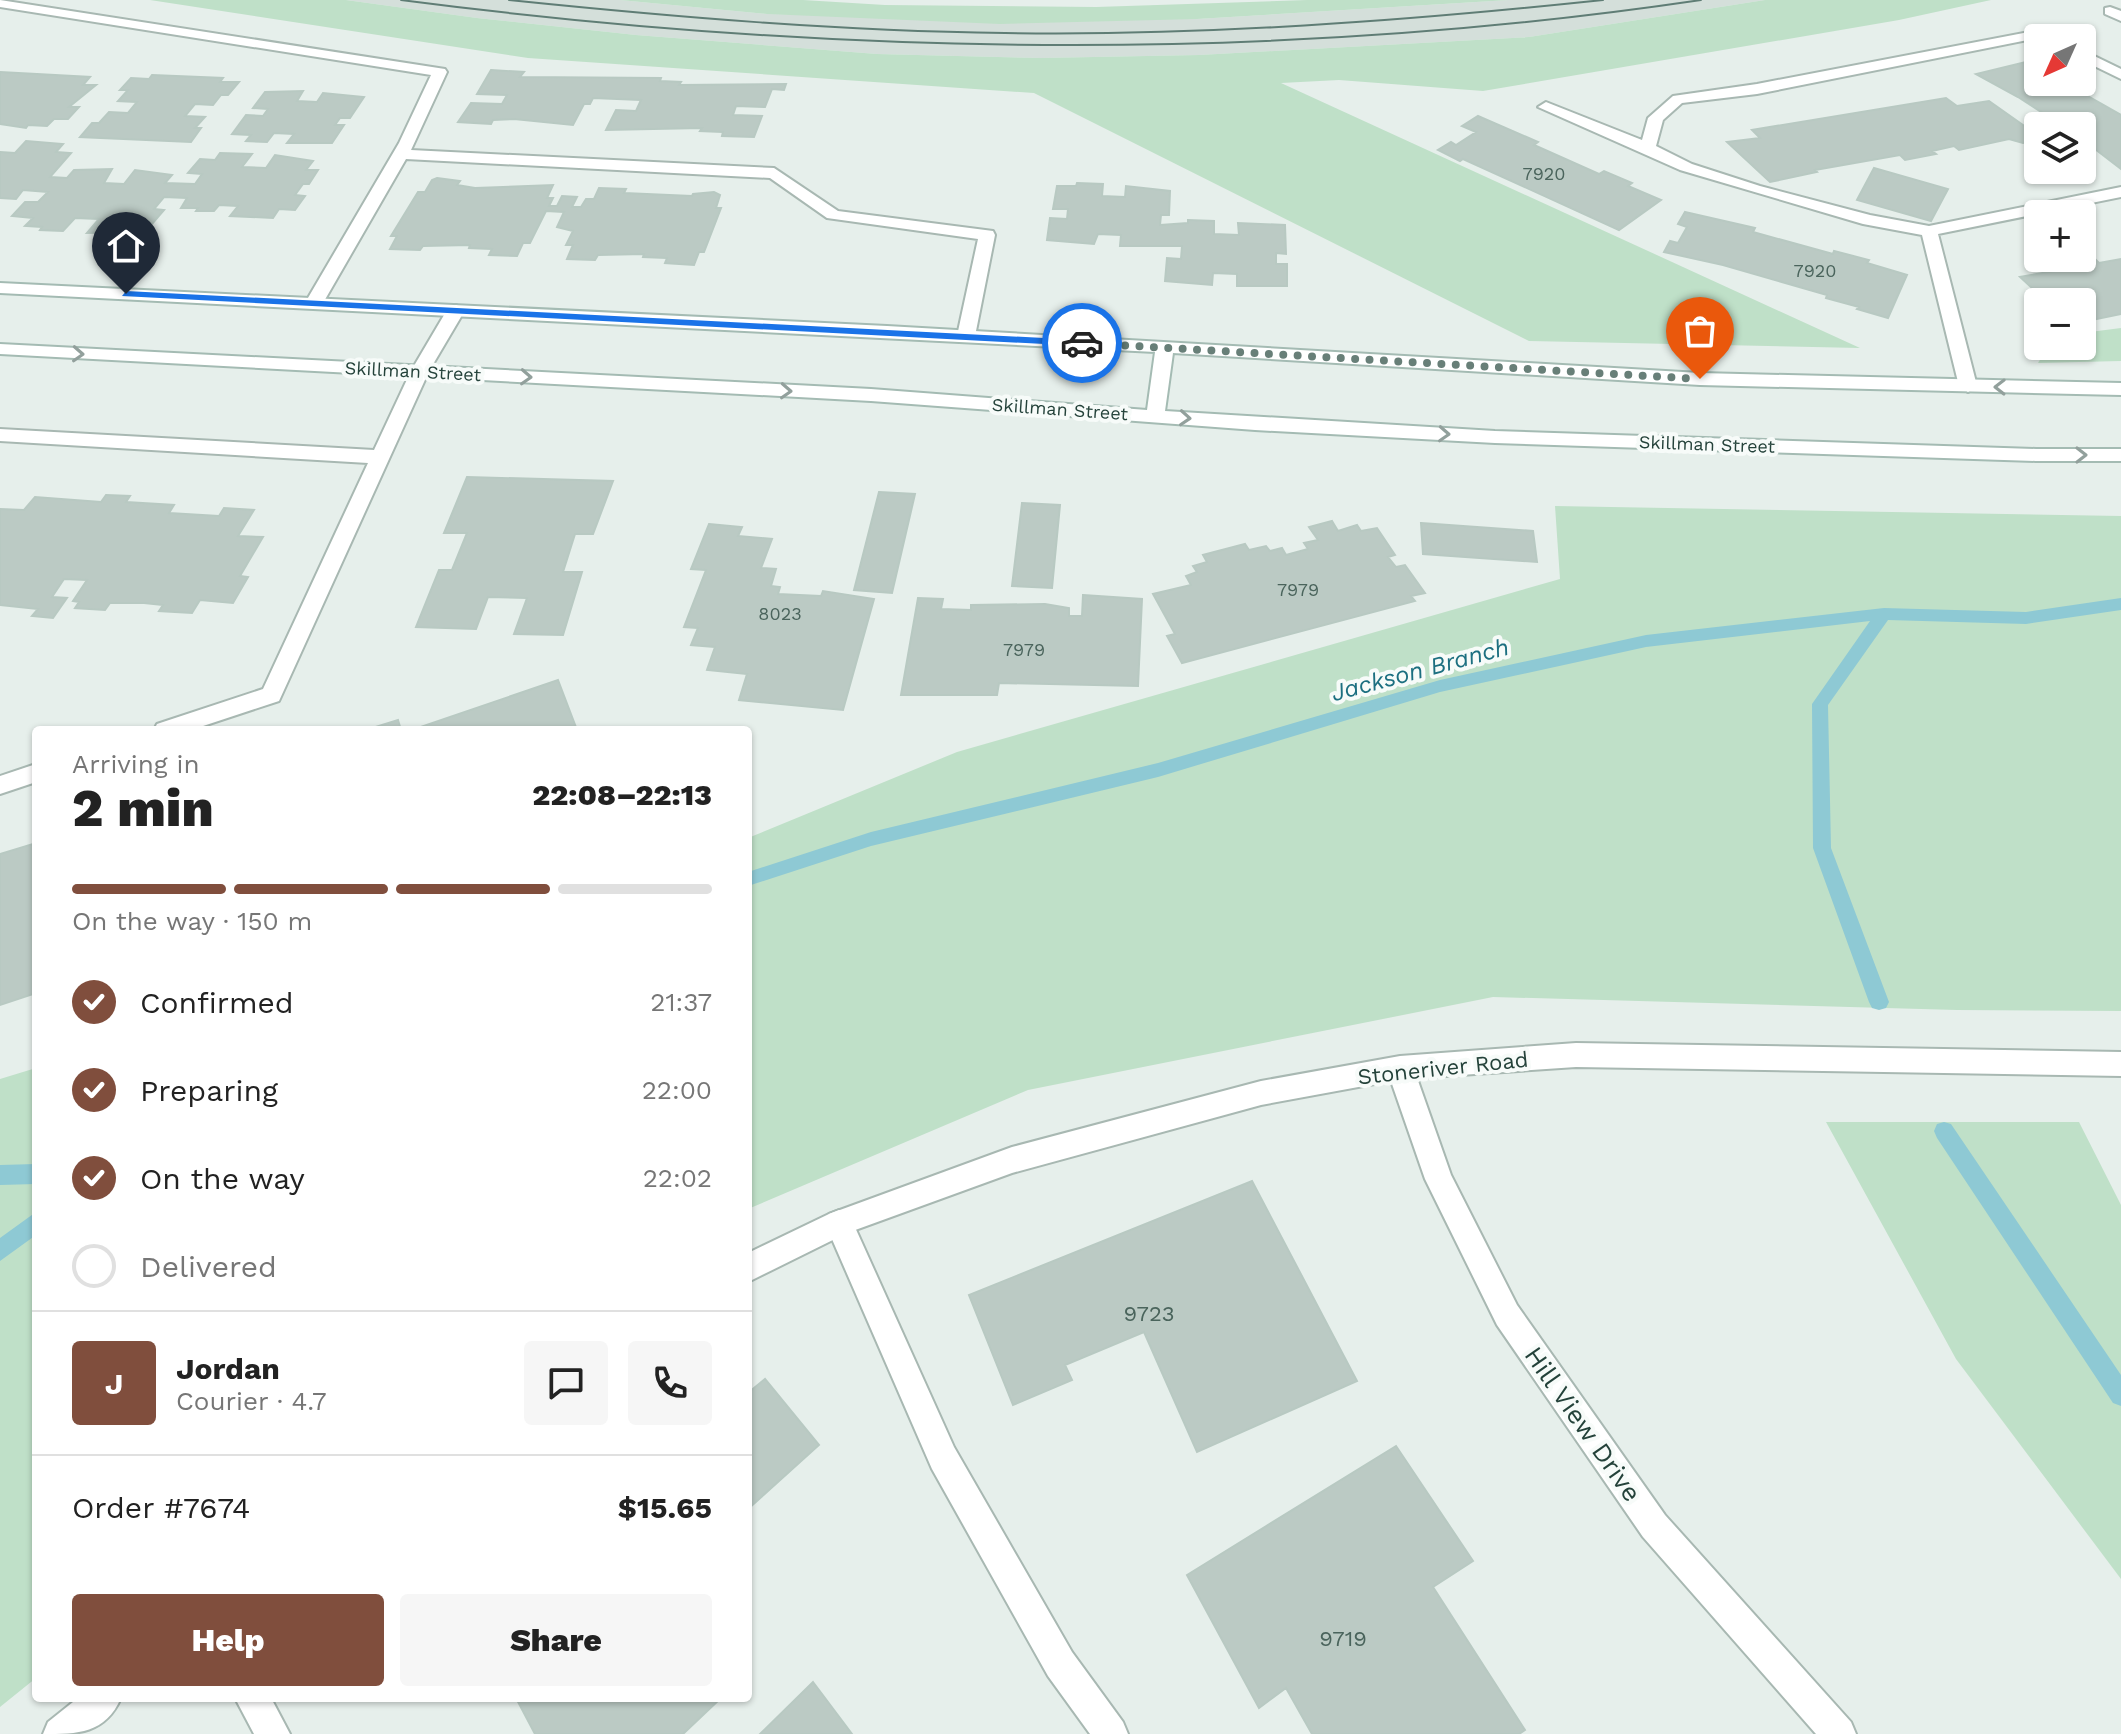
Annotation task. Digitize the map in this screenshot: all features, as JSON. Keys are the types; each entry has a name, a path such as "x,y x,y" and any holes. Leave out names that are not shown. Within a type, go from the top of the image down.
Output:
{"main road":[{"path":"0,3 440,72 400,154 314,303"},
{"path":"1648,148 1656,118 1678,99 1773,86 2024,37"},
{"path":"2096,62 2121,75"},
{"path":"1546,107 1648,148 1686,167 1869,220 1929,231 2121,192"},
{"path":"400,154 774,173 833,215 987,235 966,336"},
{"path":"1929,231 1968,386"},
{"path":"0,288 966,336 1700,379 2121,389"},
{"path":"177,726 271,695 420,371 456,310"},
{"path":"1155,416 1165,348"},
{"name":"Skillman Street","path":"0,349 871,395 1495,437 2121,455"},
{"path":"0,435 380,457"},
{"path":"0,785 32,774"},
{"name":"Stoneriver Road","path":"752,1266 839,1223 1012,1160 1261,1093 1400,1068 1576,1055 2121,1064"},
{"name":"Hill View Drive","path":"1400,1068 1439,1179 1507,1315 1654,1526 1839,1734"},
{"path":"839,1223 943,1458 1060,1664 1111,1734"},
{"path":"60,1734 99,1702"},
{"path":"254,1702 273,1734"}],"shaded area":[{"path":"346,0 620,0 767,14 1197,19 1509,0 1765,0 1529,37 1199,55 1041,58 877,54 636,35"}],"green space":[{"path":"150,0 346,0 636,35 877,54 1041,58 1199,55 1529,37 1765,0 1991,0 1899,20 1483,91 1339,80 1281,83 1860,348 1529,341 1034,93 528,58"},
{"path":"620,0 803,0 885,5 1096,7 1307,0 1509,0 1197,19 1000,24 767,14"},
{"path":"2121,328 2121,361 2038,363 2040,360 2096,360 2096,331"},
{"path":"1555,506 2121,516 2121,1011 1957,1010 1493,997 1028,1090 752,1207 752,836 957,752 1560,579"},
{"path":"32,1069 32,1681 0,1707 0,1079"},
{"path":"1826,1122 2079,1122 2121,1205 2121,1579 1956,1359"}],"building":[{"path":"2024,62 2024,96 2088,96 2121,115 2121,169 2096,150 2096,112 2041,112 1976,74"},
{"path":"491,70 524,72 520,77 661,78 660,81 681,82 679,85 786,84 784,90 772,89 765,107 736,106 733,115 762,116 754,137 722,136 723,132 700,131 702,128 606,130 616,110 636,111 641,100 593,98 590,104 584,104 573,125 514,119 493,120 491,124 458,122 471,103 502,104 507,95 477,94"},
{"path":"0,72 90,77 83,85 96,85 69,107 79,107 68,119 54,119 47,126 28,125 26,128 0,124"},
{"path":"152,75 223,78 220,82 239,82 228,95 221,95 213,105 195,104 185,116 205,117 195,128 201,128 191,142 80,137 92,123 99,123 109,112 128,113 137,102 118,101 128,90 120,90 131,78 149,79"},
{"path":"303,91 297,101 317,102 323,93 364,97 350,118 340,118 335,125 344,125 332,143 287,143 294,134 274,133 267,142 246,141 251,135 232,134 246,115 263,116 268,109 253,108 265,92"},
{"path":"1946,98 1957,106 1989,101 2024,126 2024,143 2009,139 1959,150 1954,146 1932,151 1936,154 1905,160 1900,155 1815,170 1817,172 1770,182 1727,142 1760,138 1752,130"},
{"path":"1478,116 1538,142 1534,145 1599,174 1604,171 1632,183 1628,186 1661,200 1619,230 1438,150 1451,142 1456,145 1476,132 1462,126"},
{"path":"26,141 63,144 56,152 71,153 50,177 67,178 74,170 112,169 104,183 124,184 135,170 172,175 165,183 195,184 202,174 188,173 200,159 215,160 220,153 252,154 242,167 266,168 275,155 313,161 306,170 318,170 309,184 303,184 295,195 305,196 295,210 279,209 273,218 230,216 238,206 219,205 214,211 196,211 198,208 181,208 187,198 164,197 154,209 164,210 152,224 137,223 130,232 87,233 99,219 75,218 63,231 40,230 42,227 25,226 33,218 12,216 25,202 38,202 48,192 23,190 16,199 0,198 0,152 15,153"},
{"path":"1874,168 1948,189 1931,221 1857,200"},
{"path":"432,180 460,181 457,185 475,188 553,185 547,198 553,198 549,206 557,206 562,196 577,197 572,207 581,207 586,199 594,199 599,188 626,189 624,193 692,196 714,192 720,195 716,208 721,208 704,252 699,252 694,265 665,263 667,258 643,257 644,254 598,255 595,260 567,259 573,245 566,245 573,231 557,227 564,212 546,211 530,243 523,243 517,256 489,255 492,249 469,248 470,245 423,246 420,250 390,249 397,236 391,236 418,192 425,192"},
{"path":"1077,183 1103,184 1102,196 1125,197 1126,186 1170,191 1169,215 1161,215 1160,225 1188,223 1188,220 1214,221 1214,234 1239,235 1238,223 1285,225 1286,254 1276,253 1276,264 1287,264 1287,286 1237,286 1237,274 1213,273 1212,285 1165,281 1167,258 1181,259 1182,246 1120,246 1121,235 1098,234 1094,244 1047,240 1050,218 1067,219 1068,209 1053,209 1057,186 1076,186"},
{"path":"1685,212 1755,228 1753,232 1833,254 1834,251 1869,260 1867,263 1907,275 1888,318 1826,298 1827,295 1723,265 1664,252 1670,241 1678,243 1687,227 1678,224"},
{"path":"2121,259 2121,314 2096,319 2096,288 2032,288 2020,277 2048,272 2096,272 2096,260 2099,263"},
{"path":"467,477 613,481 593,534 575,534 563,572 582,572 563,635 514,634 527,598 488,597 476,629 416,627 439,570 452,570 467,533 444,533"},
{"path":"879,492 915,494 892,593 854,590"},
{"path":"106,495 130,496 126,502 174,505 169,513 219,516 224,508 254,510 238,536 263,537 240,576 248,577 233,603 200,600 192,613 159,611 163,605 144,603 110,603 105,610 75,608 79,602 73,601 87,580 64,579 52,597 67,598 53,618 32,616 38,609 0,605 0,509 24,510 35,497 101,502"},
{"path":"1022,503 1060,505 1052,588 1012,586"},
{"path":"1332,521 1338,531 1357,525 1361,531 1377,528 1395,555 1388,557 1396,567 1405,565 1425,593 1411,596 1415,601 1182,663 1167,636 1175,634 1153,594 1191,585 1186,576 1197,572 1193,566 1207,562 1203,555 1245,544 1249,550 1266,546 1270,551 1282,548 1286,555 1308,549 1304,543 1318,540 1309,527"},
{"path":"1421,523 1533,531 1537,562 1423,554"},
{"path":"709,524 742,527 738,536 772,539 761,568 776,569 771,586 780,587 778,594 821,596 823,591 874,599 843,710 739,700 747,674 707,670 715,647 691,645 698,628 684,627 706,570 691,569"},
{"path":"1083,595 1142,599 1138,686 999,683 997,695 901,695 918,598 943,599 941,609 971,610 971,605 1045,604 1069,608 1069,616 1082,616"},
{"path":"558,680 575,726 424,726"},
{"path":"398,720 400,726 379,726"},
{"path":"32,844 32,994 0,1005 0,854"},
{"path":"1252,1181 1357,1381 1197,1452 1144,1332 1065,1365 1072,1380 1013,1405 969,1295"},
{"path":"765,1379 819,1445 752,1505 752,1390"},
{"path":"1396,1446 1473,1561 1433,1587 1525,1730 1519,1734 1312,1734 1286,1688 1259,1708 1187,1575"},
{"path":"813,1682 852,1734 760,1734"},
{"path":"518,1702 717,1702 683,1734 535,1734"}],"waterway":[{"name":"Jackson Branch","path":"1884,614 2026,618 2121,604"},
{"name":"Jackson Branch","path":"752,878 871,839 1158,770 1440,686 1646,641 1884,614"},
{"path":"1879,1002 1822,848 1820,704 1884,614"},
{"path":"1944,1131 2121,1395"},
{"path":"0,1175 32,1174"},
{"name":"Jackson Branch","path":"0,1251 32,1225"}],"tram line":[{"path":"401,0 563,19 725,33 1051,45 1214,43 1377,35 1539,21 1701,0"},
{"path":"509,0 819,26 943,32 1080,33 1304,26 1603,0"}],"way so far":[{"path":"1082,343 1700,379"}],"route":[{"path":"126,294 1082,343"}]}
